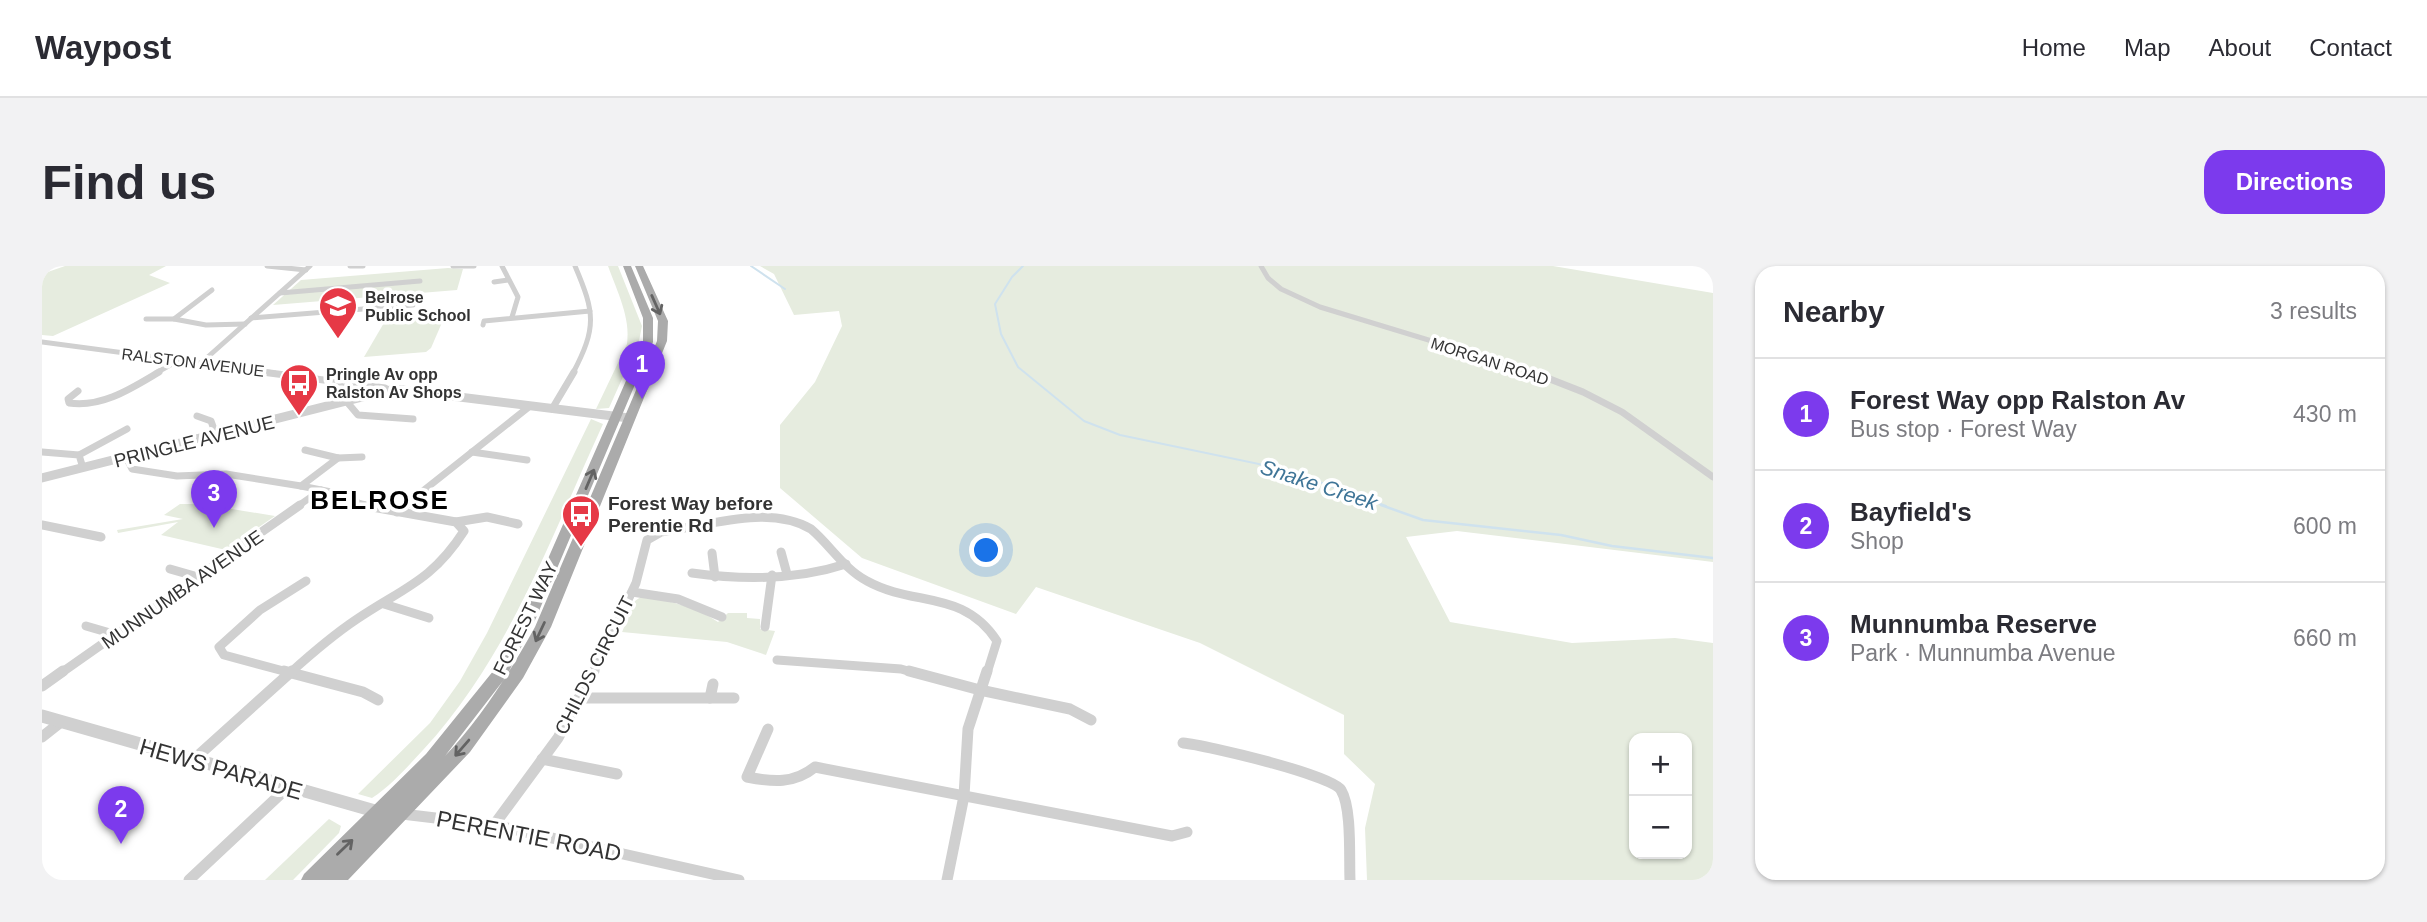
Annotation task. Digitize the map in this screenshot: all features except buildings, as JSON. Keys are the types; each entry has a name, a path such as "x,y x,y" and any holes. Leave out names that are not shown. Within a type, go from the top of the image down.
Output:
{"main road":[{"name":"FOREST WAY","path":"311,880 449,740 500,673 529,618 649,334 648,318 627,266"},
{"name":"FOREST WAY","path":"335,880 475,734 529,655 659,350 664,329 660,312 639,266"}],"street":[{"path":"267,266 308,268"},
{"path":"350,266 363,266"},
{"path":"453,266 474,266"},
{"path":"502,266 518,298 512,317"},
{"path":"552,409 577,368 592,322 576,266"},
{"name":"MORGAN ROAD","path":"1261,266 1262,272 1271,282 1312,305 1470,352 1593,397 1631,418 1676,454 1713,477"},
{"path":"201,363 308,268"},
{"path":"494,282 508,280"},
{"path":"280,293 420,281"},
{"path":"174,319 212,290"},
{"path":"146,319 174,319 206,325 413,305"},
{"path":"483,325 484,321 512,317 590,311"},
{"name":"RALSTON AVENUE","path":"42,342 388,389 629,418"},
{"path":"78,391 68,399 69,403 80,406 95,404 179,360"},
{"name":"PRINGLE AVENUE","path":"42,478 347,402 388,389"},
{"path":"347,402 358,415 413,419"},
{"path":"397,512 530,406"},
{"path":"197,416 208,416 216,435"},
{"path":"42,452 79,455 127,429"},
{"path":"305,450 338,458 362,457"},
{"path":"472,452 527,460"},
{"path":"79,455 83,468"},
{"path":"126,457 128,466 143,471 186,477 226,474 336,493 355,504 397,512 456,522 477,516 494,516 518,524"},
{"path":"301,486 338,458"},
{"name":"MUNNUMBA AVENUE","path":"42,686 321,490"},
{"name":"CHILDS CIRCUIT","path":"494,825 542,759 611,640 632,592 648,540 661,532 763,519 790,519 813,530 864,581 959,607 993,631 997,641 968,729 964,796 947,880"},
{"path":"192,761 340,631 425,579 451,554 464,531 456,522"},
{"path":"42,525 101,537"},
{"path":"781,552 787,574"},
{"path":"712,553 715,577"},
{"path":"692,573 715,577 825,572 846,564"},
{"path":"170,569 198,577"},
{"path":"765,627 772,575"},
{"path":"306,581 289,590 219,647 224,655 363,692 378,700"},
{"path":"632,592 660,594 696,604 722,617"},
{"path":"384,604 418,612 429,618"},
{"path":"86,626 117,635"},
{"path":"777,660 892,667 980,690 1070,709 1091,720"},
{"path":"710,698 713,684"},
{"path":"579,698 734,698"},
{"name":"HEWS PARADE","path":"42,716 287,788 379,813 401,814"},
{"path":"42,737 61,722"},
{"path":"768,729 747,777 782,784 806,776 815,767 1172,836 1187,832"},
{"path":"1183,744 1194,744 1319,776 1340,787 1346,801 1350,880"},
{"path":"542,759 617,774"},
{"path":"189,880 287,788"},
{"name":"PERENTIE ROAD","path":"401,814 461,818 740,880"}],"shaded area":[{"path":"65,266 166,266 149,275 170,283 53,336 42,335 42,274"},
{"path":"608,266 618,266 642,326 639,341 609,408 596,409 627,344 628,334 625,314"},
{"path":"760,266 1553,266 1713,293 1713,562 1457,531 1406,537 1450,622 1572,643 1675,638 1713,643 1713,880 1367,880 1365,828 1375,784 1344,754 1344,715 1200,643 1036,587 1016,614 862,558 780,488 780,425 815,382 842,326 839,311 794,315 774,274"},
{"path":"463,269 457,290 273,305 301,280"},
{"path":"447,311 431,348 426,352 364,357 388,316"},
{"path":"591,419 603,424 526,594 480,676 453,714 399,776 372,798 358,794 430,723 460,681 487,633"},
{"path":"180,504 201,504 275,516 226,550 161,535 178,522 118,533 117,530 183,519 164,515"},
{"path":"642,596 691,608 718,622 728,613 747,613 747,618 760,619 760,629 775,631 766,655 727,642 622,632 635,601"},
{"path":"329,819 341,826 339,833 293,880 265,880"}],"waterway":[{"path":"751,266 785,289"},
{"name":"Snake Creek","path":"1023,266 1012,277 995,304 1001,334 1018,367 1084,421 1120,435 1283,469 1386,506"},
{"name":"Snake Creek","path":"1381,505 1423,520 1561,535 1612,546 1713,558"}],"place":[{"name":"Belrose Public School","path":"338,340"},
{"name":"Forest Way opp Ralston Av","path":"642,399"},
{"name":"Pringle Av opp Ralston Av Shops","path":"299,417"},
{"name":"Munnumba Reserve","path":"214,528"},
{"name":"Forest Way before Perentie Rd","path":"581,548"},
{"name":"Bayfield's","path":"121,844"}],"district":[{"name":"BELROSE","path":"380,500"}]}
